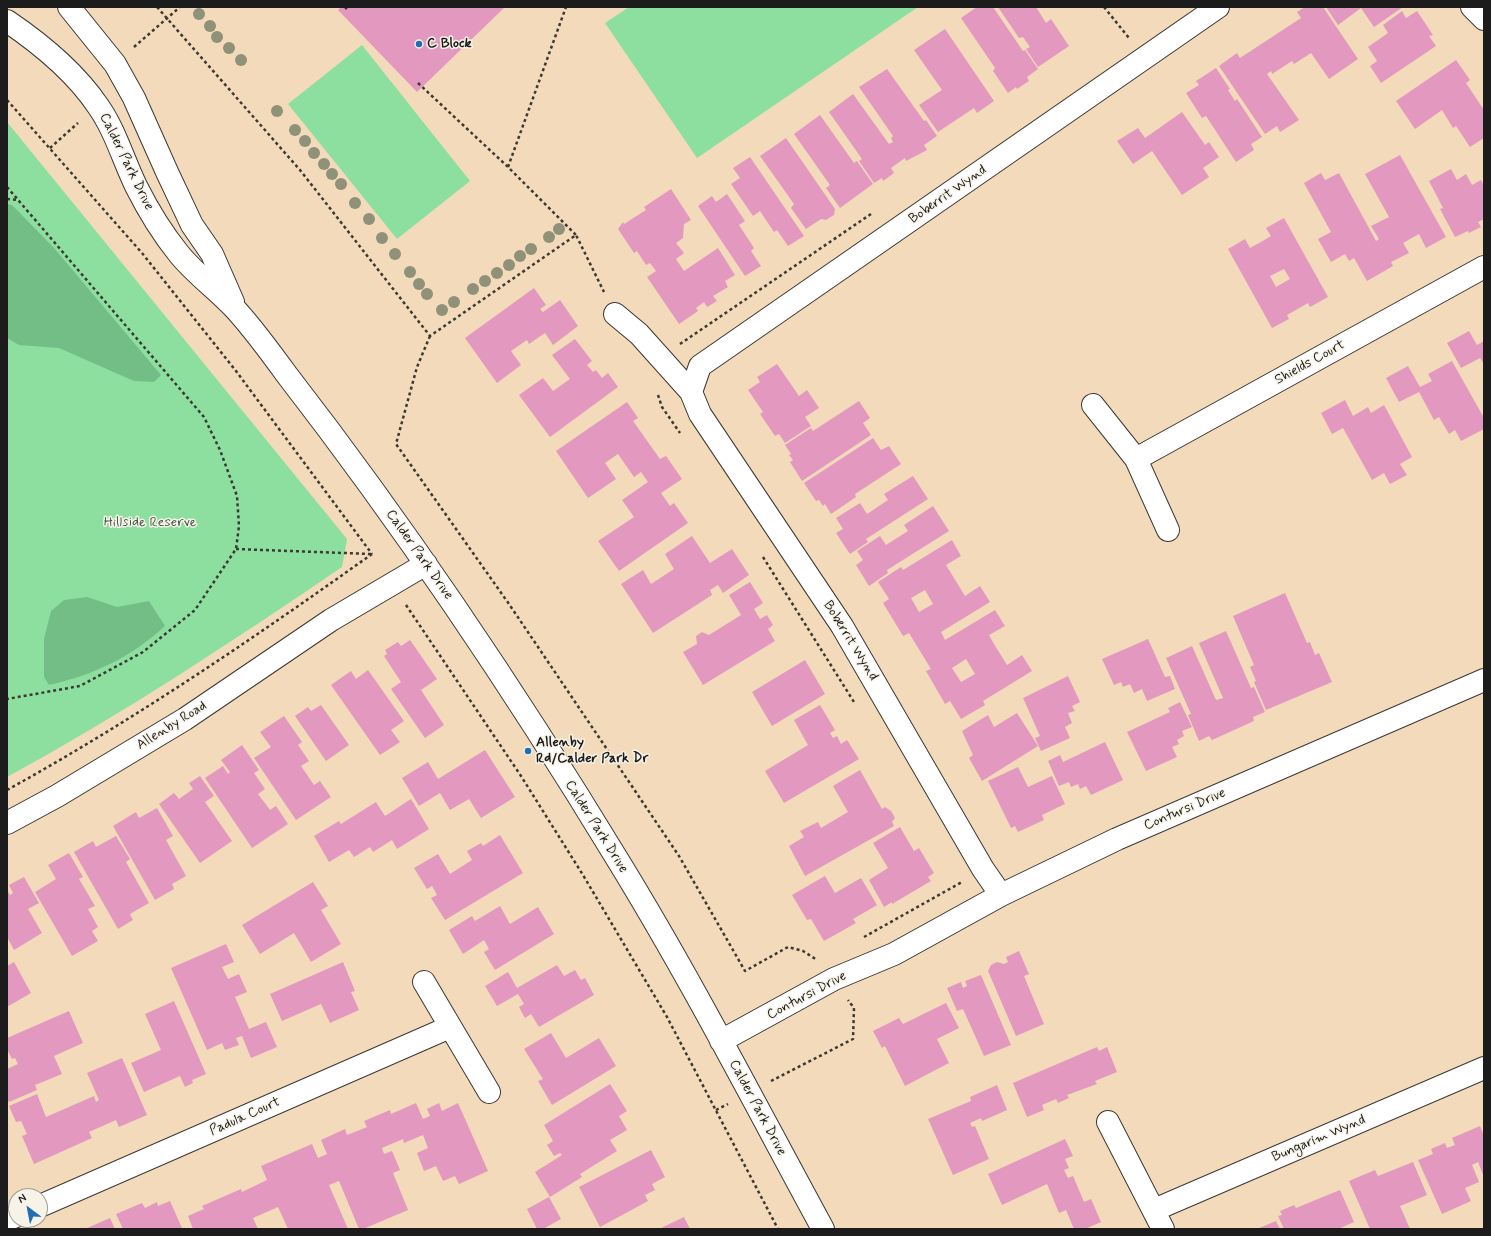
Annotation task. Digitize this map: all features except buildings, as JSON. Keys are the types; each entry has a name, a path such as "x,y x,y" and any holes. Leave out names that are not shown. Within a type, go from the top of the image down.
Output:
{"street":[{"name":"Calder Park Drive","path":"69,7 115,64 134,98 192,225 212,254 236,310"},
{"name":"Boberrit Wynd","path":"691,392 700,366 1218,7"},
{"path":"1472,7 1484,19"},
{"name":"Calder Park Drive","path":"7,21 36,41 68,71 98,106 114,136 136,186 158,226 181,257 236,310 293,382 421,556 491,661 619,862 750,1092 823,1229"},
{"name":"Shields Court","path":"1136,459 1484,268"},
{"name":"Boberrit Wynd","path":"615,314 639,334 691,392 700,414 842,626 983,869 1001,895"},
{"path":"1093,405 1136,459 1168,530"},
{"name":"Allenby Road","path":"7,823 57,796 185,719 331,620 421,556"},
{"name":"Contursi Drive","path":"725,1048 1001,895 1117,839 1484,680"},
{"path":"424,982 489,1092"},
{"name":"Padula Court","path":"48,1203 450,1028"},
{"name":"Bungarim Wynd","path":"1108,1122 1158,1219 1484,1068"}],"path":[{"path":"157,7 300,170 430,336"},
{"path":"167,19 180,7"},
{"path":"508,167 566,7"},
{"path":"1104,7 1129,38"},
{"path":"1122,43 1136,34"},
{"path":"418,83 421,88 508,167 576,235 615,314"},
{"path":"7,100 147,259 236,371 372,554"},
{"path":"7,187 20,200 204,417 220,450 237,496 239,526 236,549 195,610 142,652 80,686 7,699"},
{"path":"7,199 20,200"},
{"path":"684,440 662,407 657,392 658,374 663,361 675,348 873,213"},
{"path":"576,235 430,336 417,367 396,444 509,604 679,856 745,972 788,947 803,951 818,961 854,1008 853,1039 716,1110"},
{"path":"236,549 372,554"},
{"path":"759,551 855,703"},
{"path":"7,790 146,708 232,652 372,554"},
{"path":"405,604 521,776 583,875 667,1017 778,1229"},
{"path":"864,937 960,884 983,869"},
{"path":"956,877 960,884"},
{"path":"818,961 823,958"}],"green space":[{"path":"629,7 918,7 697,158 605,23"},
{"path":"362,45 470,181 397,239 288,104"},
{"name":"Hillside Reserve","path":"7,122 347,539 342,567 177,676 93,728 7,777"},
{"path":"7,204 12,205 54,248 161,375 154,382 134,381 59,348 19,345 7,338"},
{"path":"87,597 117,607 149,601 165,626 125,656 97,670 66,681 49,685 44,677 44,639 51,611 64,600"}],"place":[{"name":"C Block","path":"419,44"},
{"name":"Allenby Rd/Calder Park Dr","path":"528,751"}]}
